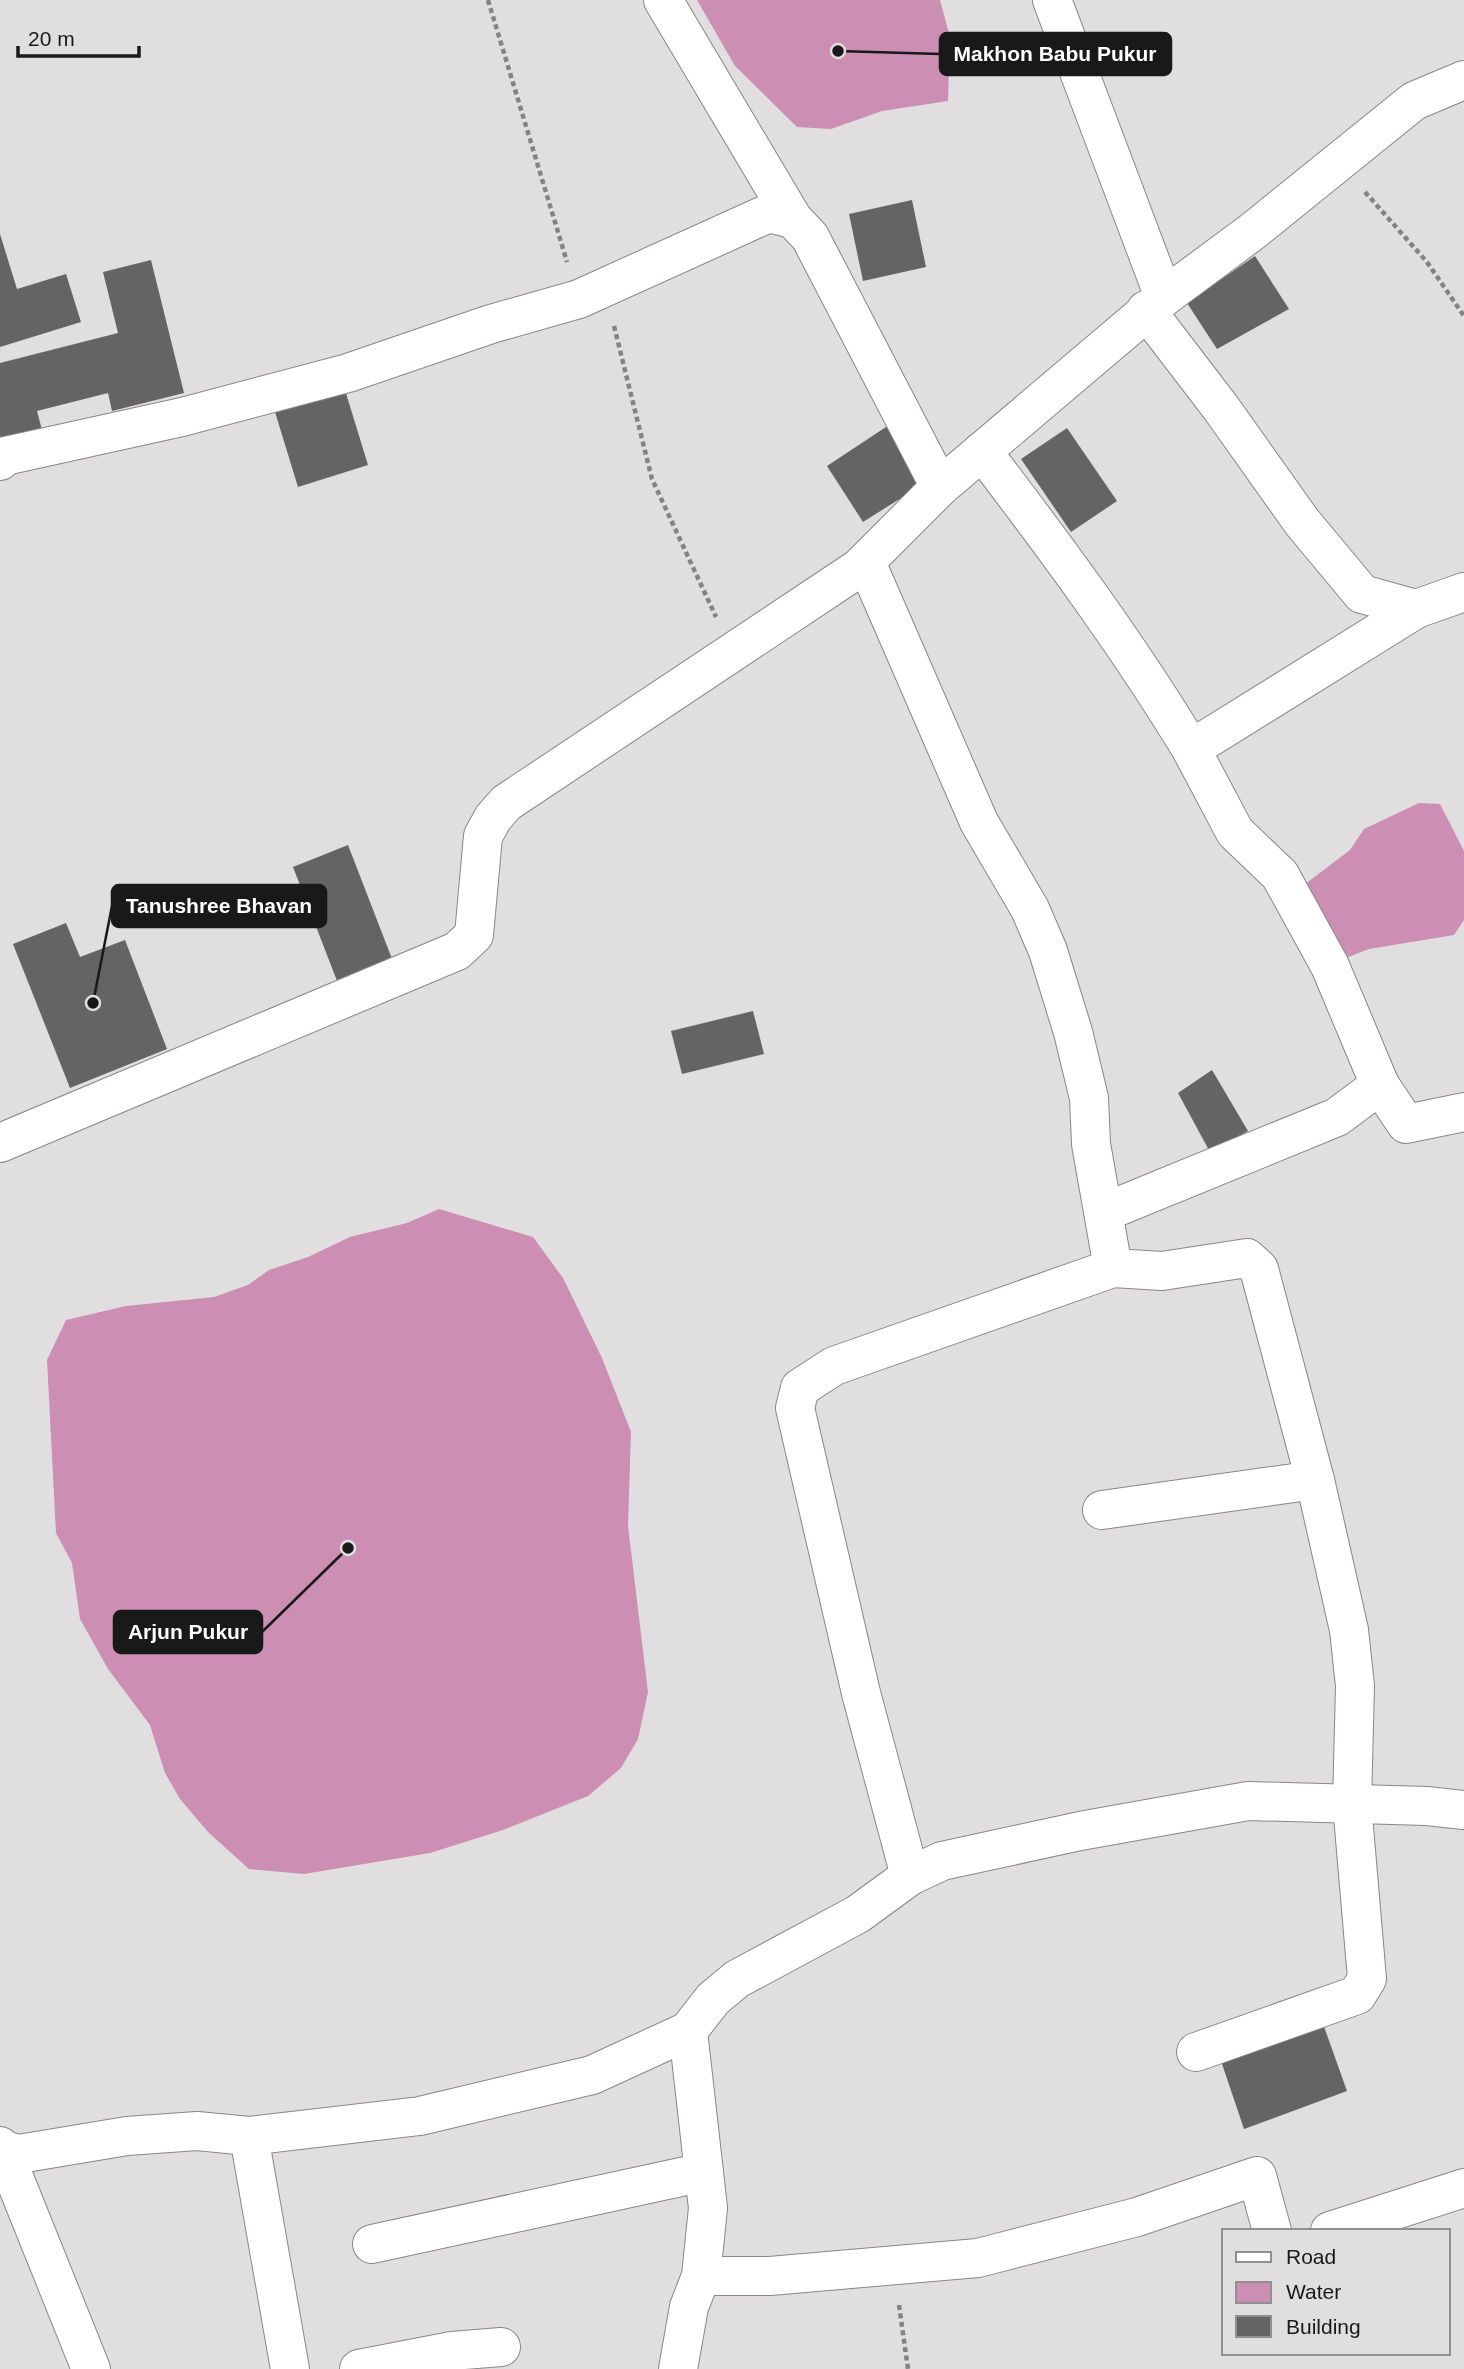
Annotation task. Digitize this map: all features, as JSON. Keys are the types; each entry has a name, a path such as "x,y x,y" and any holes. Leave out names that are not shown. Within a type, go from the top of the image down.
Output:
{"street":[{"path":"663,0 793,219 810,237 940,487"},
{"path":"1052,0 1155,304 1222,408 1302,522 1362,594 1416,609"},
{"path":"0,1143 457,951 474,935 483,836 506,803 866,562 940,487 1155,304 1339,163 1414,101 1464,80"},
{"path":"0,461 5,456 182,417 348,373 591,293 769,213 793,219"},
{"path":"982,451 1076,575 1156,692 1191,749 1235,832 1280,875 1330,966 1380,1085 1406,1124 1464,1112"},
{"path":"866,562 979,822 1030,909 1048,951 1073,1032 1089,1098 1091,1144 1113,1268"},
{"path":"1191,749 1416,609 1464,592"},
{"path":"1105,1212 1337,1117 1380,1085"},
{"path":"909,1876 861,1693 795,1408 800,1388 834,1366 1113,1268 1163,1271 1247,1258 1259,1269 1315,1480 1352,1652 1355,1686 1352,1804 1367,1979 1357,1995 1196,2052"},
{"path":"1102,1510 1315,1480"},
{"path":"1,2148 19,2154 127,2136 197,2131 249,2136 420,2116 592,2075 688,2031 713,1999 737,1979 858,1914 909,1876 942,1861 1080,1831 1248,1801 1427,1805 1464,1810"},
{"path":"678,2369 689,2307 701,2276 708,2208 688,2031"},
{"path":"249,2136 290,2369"},
{"path":"1,2148 91,2369"},
{"path":"372,2244 704,2172"},
{"path":"701,2276 771,2276 978,2258 1137,2217 1257,2176 1271,2229"},
{"path":"1336,2229 1464,2188"},
{"path":"359,2369 452,2351 501,2347"}],"path":[{"path":"488,0 591,293 652,479 733,653"},
{"path":"1339,163 1427,262 1464,316"},
{"path":"893,2266 908,2369"}],"water":[{"path":"697,0 940,0 950,37 948,101 882,111 831,129 797,127 735,66"},
{"path":"1419,803 1440,804 1464,851 1464,920 1454,935 1369,949 1338,961 1300,888 1350,850 1364,829"},
{"path":"439,1209 533,1237 563,1278 602,1358 631,1432 628,1526 648,1692 638,1739 621,1768 588,1796 503,1830 430,1853 304,1874 249,1869 208,1832 180,1799 165,1773 150,1725 108,1669 80,1619 72,1563 56,1533 47,1360 66,1320 126,1306 214,1297 248,1285 269,1270 308,1257 350,1237 407,1223"}],"building":[{"path":"912,200 926,267 863,281 849,214"},
{"path":"0,234 17,289 66,274 81,322 0,347"},
{"path":"1255,256 1289,309 1217,349 1187,303"},
{"path":"151,260 184,393 112,411 108,393 37,411 42,430 0,442 0,363 118,333 103,272"},
{"path":"345,390 368,465 298,487 275,412"},
{"path":"889,425 925,483 863,522 827,466"},
{"path":"1067,428 1117,501 1071,532 1021,459"},
{"path":"348,845 394,964 339,986 293,867"},
{"path":"66,923 80,957 125,940 167,1049 70,1088 13,944"},
{"path":"753,1011 764,1054 682,1074 671,1031"},
{"path":"1212,1070 1248,1131 1210,1152 1178,1093"},
{"path":"1322,2021 1347,2091 1244,2129 1220,2058"}],"place":[{"name":"Makhon Babu Pukur","path":"838,51"},
{"name":"Tanushree Bhavan","path":"93,1003"},
{"name":"Arjun Pukur","path":"348,1548"}]}
